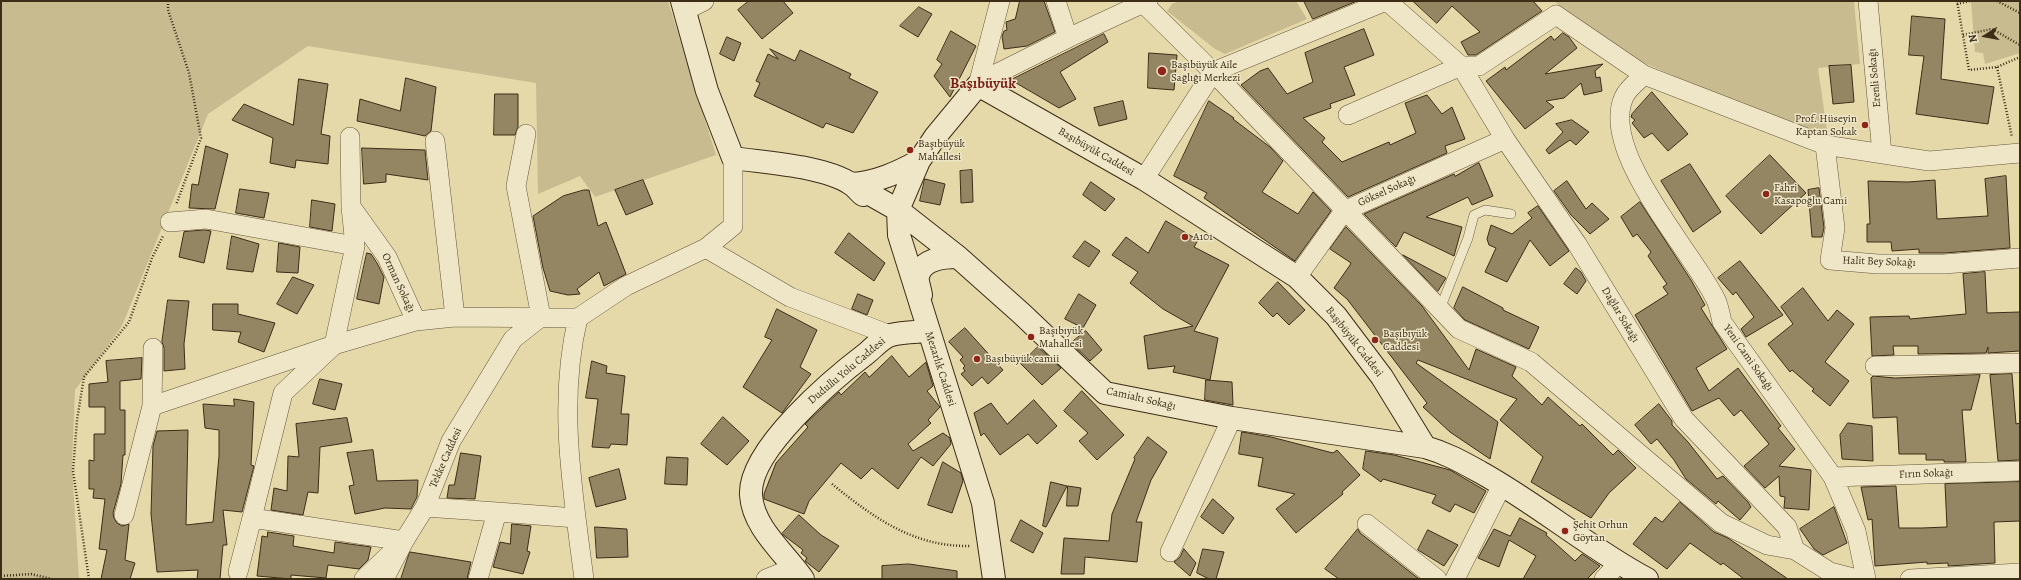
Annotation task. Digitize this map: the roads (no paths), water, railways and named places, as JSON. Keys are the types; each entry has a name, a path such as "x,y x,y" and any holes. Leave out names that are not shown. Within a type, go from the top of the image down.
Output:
{"main road":[{"path":"683,6 707,91 733,158 818,171 833,175 898,210 919,161 934,137 978,85"},
{"name":"Başıbüyük Caddesi","path":"978,85 1144,179 1297,276 1336,316 1382,377 1425,448"},
{"path":"852,184 878,180 896,173 919,161"},
{"path":"852,184 899,235"},
{"name":"Mezarlık Caddesi","path":"898,210 899,235 983,502 994,579"},
{"name":"Camialtı Sokağı","path":"898,210 958,257 1022,314 1105,393 1232,418 1425,448"},
{"path":"928,331 918,277 922,268 930,262 939,259 958,257"},
{"name":"Dudullu Yolu Caddesi","path":"799,573 754,515 750,494 755,472 773,442 803,408 842,372 890,335 928,331"},
{"path":"1425,448 1444,452 1502,485 1611,571 1634,579"},
{"path":"1611,571 1647,579"}],"street":[{"path":"683,6 704,1"},
{"path":"978,85 1000,1"},
{"path":"1056,1 1068,38"},
{"path":"1144,179 1213,72 1386,1"},
{"name":"Dağlar Sokağı","path":"1386,1 1460,66 1505,139 1577,244 1684,419 1787,527 1796,550"},
{"name":"Erenli Sokağı","path":"1868,1 1882,154"},
{"path":"978,85 992,76 1068,38 1146,2 1459,329 1531,362 1721,523 1767,545 1796,550 1830,572 1857,579"},
{"path":"1348,115 1460,66 1479,66 1556,15 1644,75 1825,145 1929,161 2018,154"},
{"name":"Yeni Cami Sokağı","path":"1644,75 1624,96 1619,116 1621,136 1629,158 1655,206 1716,299 1722,322 1833,477 1856,531 1866,579"},
{"path":"526,134 516,186 541,318"},
{"path":"238,572 283,393 334,345 355,246 351,207 350,137"},
{"name":"Göksel Sokağı","path":"1297,276 1344,210 1505,139"},
{"path":"435,141 455,317"},
{"name":"Halit Bey Sokağı","path":"1825,145 1835,228 1830,260 1878,264 1915,264 2020,258"},
{"path":"152,406 334,345 416,321 455,317 578,318 626,286 706,248 733,226 733,158"},
{"name":"Orman Sokağı","path":"351,207 387,256 416,321"},
{"path":"170,222 206,219 355,246"},
{"path":"706,248 790,298 890,335"},
{"name":"Tekke Caddesi","path":"364,579 404,541 424,507 451,441 513,339 541,318"},
{"path":"578,318 572,342 567,411 576,518 584,579"},
{"path":"124,515 152,406 153,348"},
{"path":"1875,366 2020,362"},
{"path":"1170,552 1232,418"},
{"name":"Fırın Sokağı","path":"1833,477 2020,471"},
{"path":"1455,579 1502,485"},
{"path":"424,507 576,518"},
{"path":"478,579 497,512"},
{"path":"252,518 404,541 384,579"},
{"path":"1367,524 1437,579"},
{"path":"766,579 799,573"},
{"path":"1910,579 2020,573"}],"lane":[{"path":"1440,309 1466,245 1474,215 1485,210 1511,214"}],"place":[{"name":"Başıbüyük Aile Sağlığı Merkezi","path":"1162,71"},
{"name":"Prof. Hüseyin Kaptan Sokak","path":"1865,125"},
{"name":"Başıbüyük Mahallesi","path":"910,150"},
{"name":"Fahri Kasapoğlu Cami","path":"1766,194"},
{"name":"A101","path":"1185,237"},
{"name":"Başıbıyük Mahallesi","path":"1031,337"},
{"name":"Başıbıyük Caddesi","path":"1375,340"},
{"name":"Başıbüyük camii","path":"977,359"},
{"name":"Şehit Orhun Göytan","path":"1565,531"}],"district":[{"name":"Başıbüyük","path":"983,84"}]}
